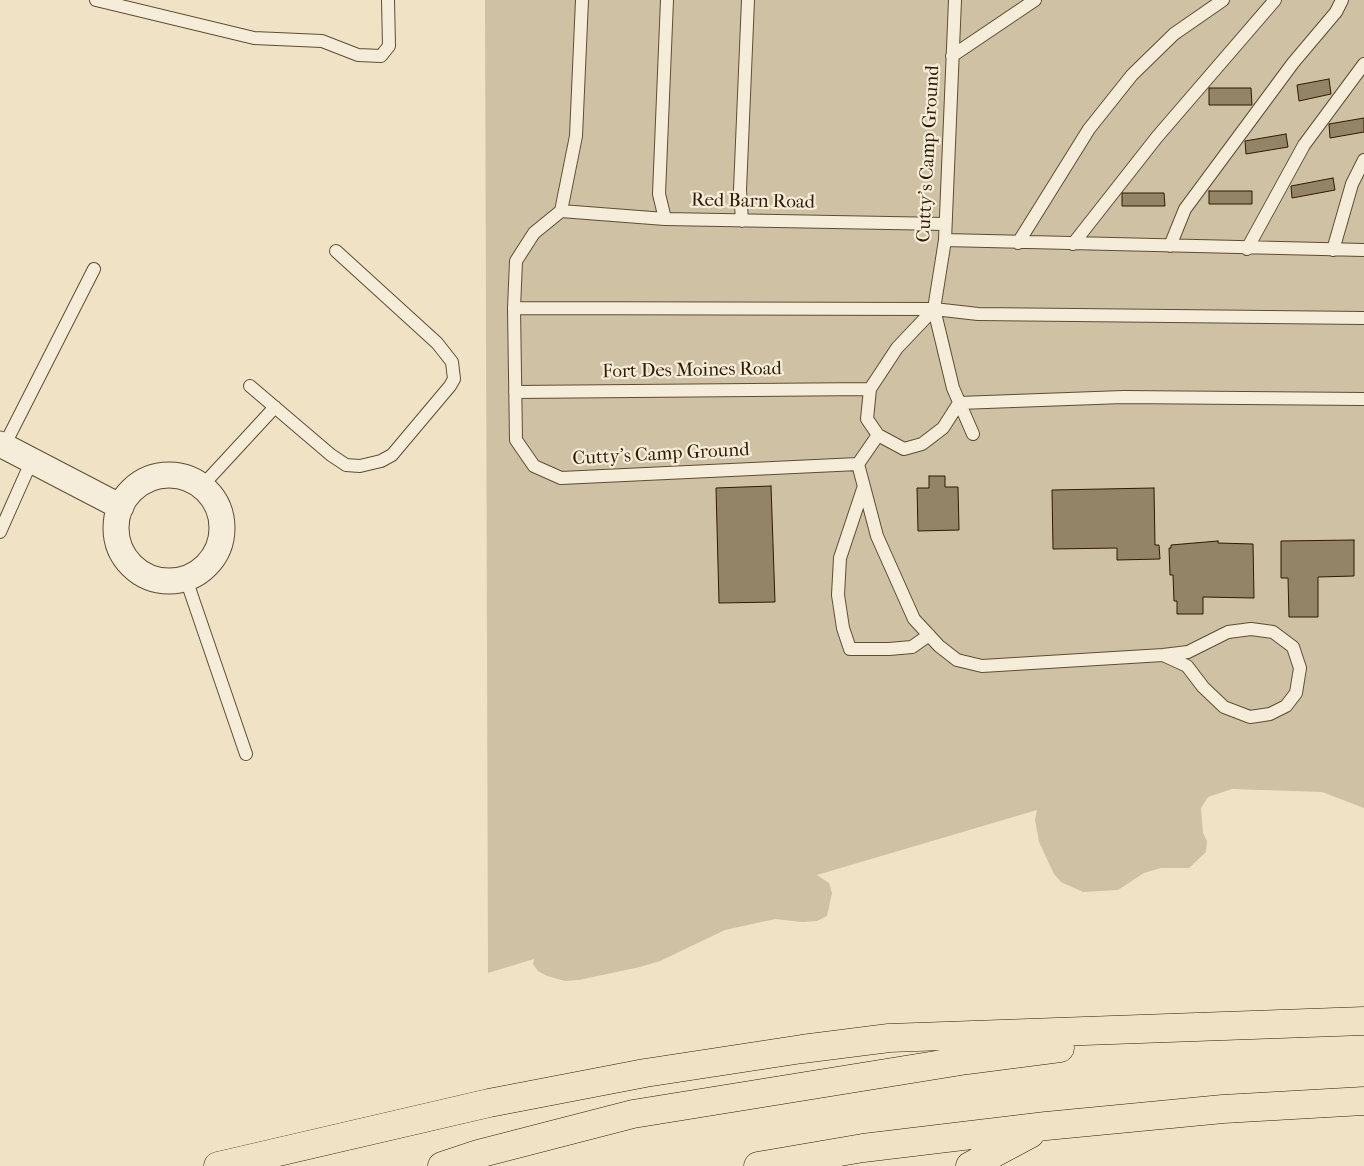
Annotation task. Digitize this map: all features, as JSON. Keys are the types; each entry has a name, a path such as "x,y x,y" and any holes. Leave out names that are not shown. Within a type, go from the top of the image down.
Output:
{"highway":[{"path":"218,1166 489,1103 645,1073 802,1049 889,1038 1364,1021"},
{"path":"442,1166 478,1154 633,1114 967,1060 1235,1026"},
{"path":"758,1166 863,1148 1046,1126 1223,1110 1364,1101"},
{"path":"970,1166 1046,1126"}],"street":[{"path":"2,446 121,506"},
{"path":"181,476 202,486 219,509 222,523 222,537 210,563 186,579 168,581 151,578 136,570 124,557 118,541 116,523 121,506 136,488 157,477 181,476"}],"lane":[{"path":"96,0 254,38 322,41 358,54 381,56 389,46 388,0"},
{"path":"560,211 576,136 582,0"},
{"path":"665,219 660,194 660,176 667,0"},
{"path":"742,221 740,190 748,0"},
{"name":"Cutty's Camp Ground","path":"954,0 945,240 934,309 959,403 973,434"},
{"path":"952,56 1035,0"},
{"path":"1018,243 1089,129 1132,75 1174,34 1223,0"},
{"path":"1073,244 1157,137 1275,0"},
{"path":"1170,246 1185,209 1293,63 1336,12 1342,0"},
{"path":"1247,249 1304,145 1364,64"},
{"path":"1333,250 1352,184 1364,160"},
{"name":"Red Barn Road","path":"560,211 665,219 945,224"},
{"name":"Cutty's Camp Ground","path":"560,211 534,233 516,261 514,308 516,440 534,466 561,478 858,464"},
{"path":"945,240 1247,249 1364,250"},
{"path":"250,386 331,455 346,465 370,464 392,455 450,386 454,379 452,362 438,343 336,251"},
{"path":"2,446 94,269"},
{"path":"514,308 934,309 978,314 1364,318"},
{"path":"934,309 897,348 870,388 868,419 878,436 904,449 922,444 943,428 959,403 1123,397 1364,399"},
{"name":"Fort Des Moines Road","path":"514,392 870,388"},
{"path":"202,486 275,407"},
{"path":"878,436 858,464 863,489 877,536 914,619 929,636 957,660 982,666 1163,655 1188,652 1228,632 1251,629 1273,632 1293,647 1300,668 1296,693 1286,706 1270,714 1250,717 1224,707 1203,687 1186,666 1163,655"},
{"path":"0,532 32,460"},
{"path":"863,489 840,558 838,595 843,628 850,649 889,650 912,647 929,636"},
{"path":"186,579 246,754"}],"shaded area":[{"path":"485,0 1364,0 1364,808 1322,792 1232,789 1208,797 1201,808 1203,833 1207,841 1206,852 1189,868 1161,868 1144,873 1118,890 1083,892 1061,882 1054,874 1039,842 1035,820 1037,810 817,875 829,883 832,893 827,916 817,921 802,922 775,919 725,930 660,961 579,980 565,981 547,976 538,971 533,964 534,959 488,973"}],"building":[{"path":"1329,79 1331,94 1299,101 1297,85"},
{"path":"1209,88 1251,88 1252,105 1209,105"},
{"path":"1364,118 1364,132 1330,138 1329,124"},
{"path":"1286,134 1288,147 1246,154 1245,141"},
{"path":"1333,178 1335,190 1292,198 1291,186"},
{"path":"1209,191 1252,191 1252,204 1209,204"},
{"path":"1122,193 1164,193 1165,206 1122,206"},
{"path":"929,476 945,476 945,487 958,487 959,530 918,531 917,488 929,488"},
{"path":"771,486 775,602 719,603 716,488"},
{"path":"1154,488 1155,545 1159,545 1160,559 1117,560 1117,548 1053,549 1052,490"},
{"path":"1354,540 1354,576 1318,577 1318,617 1289,617 1288,578 1281,578 1281,541"},
{"path":"1218,541 1218,543 1253,544 1254,598 1203,597 1203,614 1177,614 1177,601 1174,601 1173,575 1170,575 1169,548 1171,548 1171,545"}]}
